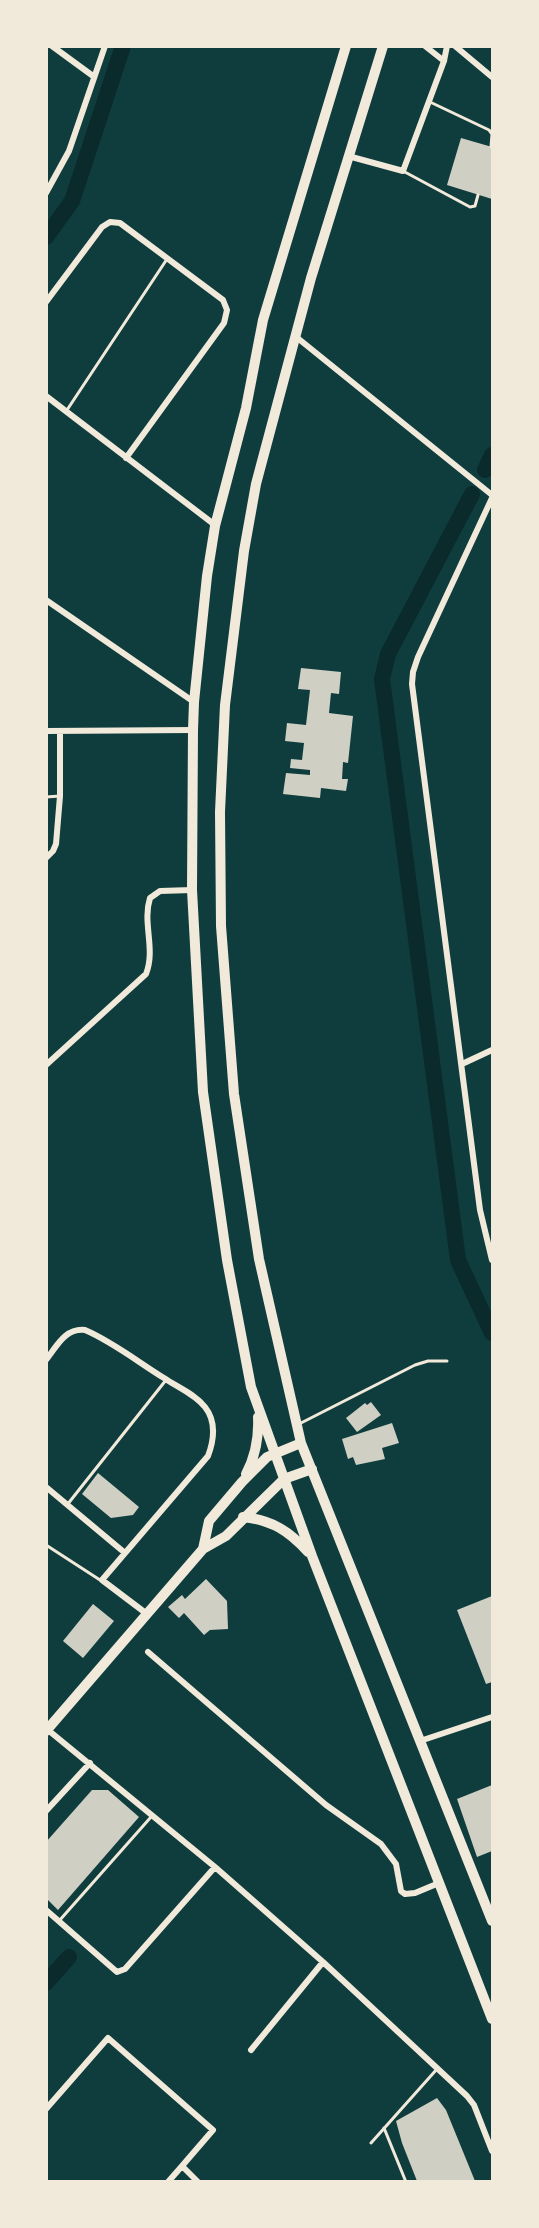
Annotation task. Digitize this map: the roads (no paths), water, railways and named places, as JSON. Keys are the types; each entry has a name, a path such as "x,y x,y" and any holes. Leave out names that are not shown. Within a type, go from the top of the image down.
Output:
{"main road":[{"path":"242,1482 253,1460 259,1436 258,1411 251,1387 227,1260 203,1092 192,890 194,702 207,576 216,526 246,408 262,320 346,46"},
{"path":"383,46 295,336 256,484 244,551 225,705 220,823 221,926 234,1094 259,1259 301,1443 492,1920"},
{"path":"251,1387 312,1556 492,2019"},
{"path":"203,1549 209,1521 242,1482 264,1460 301,1443"},
{"path":"47,1731 203,1549 226,1536 284,1479 312,1469"},
{"path":"243,1517 257,1518 282,1528 312,1556"}],"street":[{"path":"52,46 93,76"},
{"path":"46,193 69,151 105,46"},
{"path":"425,46 444,61"},
{"path":"348,156 403,171 444,61 447,46"},
{"path":"455,46 492,77"},
{"path":"46,302 102,227 110,222 120,223 223,300 227,310 224,323 126,458"},
{"path":"295,336 492,496 418,657 412,678 480,1210 492,1260"},
{"path":"46,396 216,526"},
{"path":"46,600 194,702"},
{"path":"46,731 193,730"},
{"path":"46,858 56,844 60,796 60,732"},
{"path":"46,1065 146,974 150,957 148,912 150,898 160,891 192,890"},
{"path":"462,1064 492,1050"},
{"path":"46,1360 65,1335 78,1329 94,1334 199,1401 206,1409 212,1429 212,1446 208,1456 102,1580 147,1614"},
{"path":"46,1487 125,1553"},
{"path":"148,1652 327,1805 381,1844 396,1864 401,1891 405,1894 416,1893 439,1883"},
{"path":"420,1741 492,1717"},
{"path":"47,1731 90,1763 215,1867 323,1962 467,2096 474,2106 492,2151"},
{"path":"46,1811 90,1763"},
{"path":"46,1910 117,1972 120,1972 215,1867"},
{"path":"251,2050 323,1962"},
{"path":"46,2109 108,2038 213,2130 168,2181"},
{"path":"182,2166 198,2181"}],"lane":[{"path":"428,101 489,130 492,134 491,147"},
{"path":"403,171 470,207 475,206 478,195"},
{"path":"66,411 167,259"},
{"path":"46,797 60,796"},
{"path":"297,1425 415,1365 447,1361"},
{"path":"67,1505 166,1380"},
{"path":"46,1545 102,1580"},
{"path":"59,1921 152,1815"},
{"path":"370,2143 437,2069"},
{"path":"384,2128 406,2181"}],"waterway":[{"path":"46,237 72,201 123,46"},
{"path":"485,470 492,455"},
{"path":"472,494 388,654 382,679 458,1260 492,1333"},
{"path":"46,1983 69,1957"}]}
